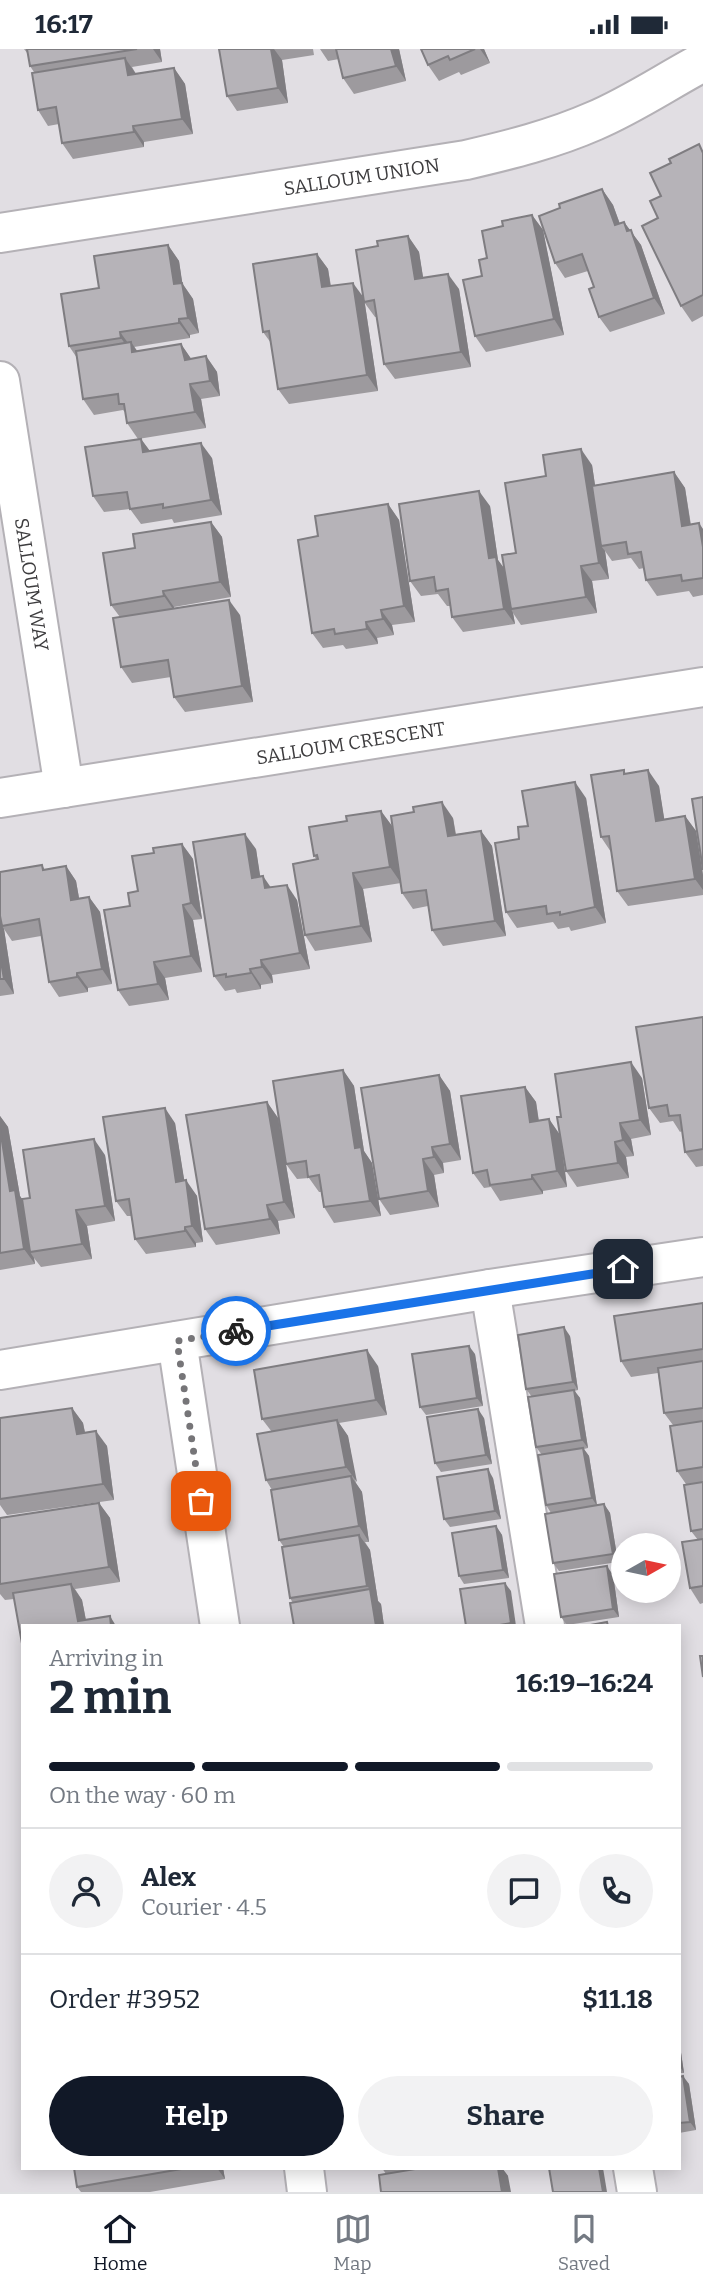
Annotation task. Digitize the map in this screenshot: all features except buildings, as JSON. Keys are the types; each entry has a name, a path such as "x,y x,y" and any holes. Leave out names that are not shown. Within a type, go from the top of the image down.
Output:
{"street":[{"name":"SALLOUM UNION","path":"0,233 466,160 500,152 556,137 597,121 703,62"},
{"name":"SALLOUM WAY","path":"0,381 64,788"},
{"name":"SALLOUM CRESCENT","path":"0,799 703,687"},
{"path":"0,1370 490,1289 703,1257"},
{"path":"490,1289 545,1624"},
{"path":"177,1341 220,1624"},
{"path":"304,2170 307,2192"},
{"path":"633,2170 637,2192"}],"way so far":[{"path":"201,1501 177,1341 236,1331"}],"route":[{"path":"236,1331 623,1269"}]}
